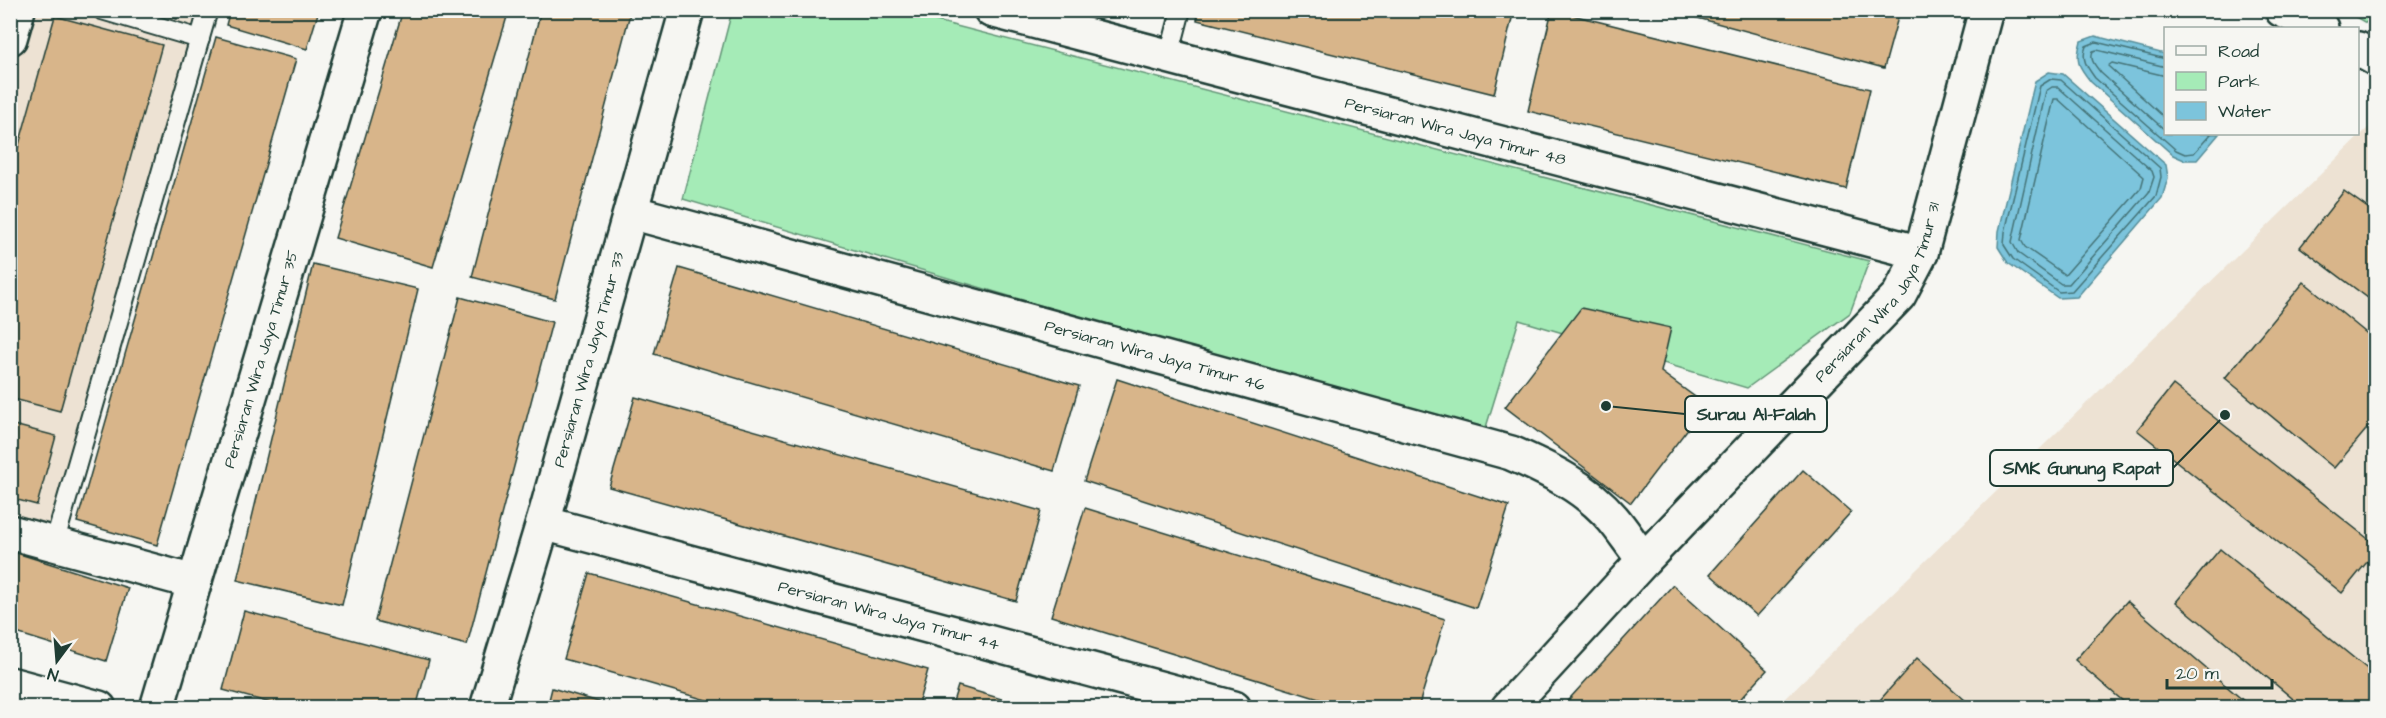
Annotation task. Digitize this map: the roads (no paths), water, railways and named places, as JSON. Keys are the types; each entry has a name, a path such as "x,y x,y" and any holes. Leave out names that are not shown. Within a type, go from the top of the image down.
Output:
{"street":[{"path":"10,38 18,10"},
{"name":"Persiaran Wira Jaya Timur 35","path":"157,708 365,10"},
{"name":"Persiaran Wira Jaya Timur 33","path":"488,708 543,524 687,10"},
{"name":"Persiaran Wira Jaya Timur 48","path":"991,10 1921,253"},
{"name":"Persiaran Wira Jaya Timur 31","path":"1508,708 1644,560 1899,295 1921,253 1986,10"},
{"path":"2282,10 2319,27"},
{"path":"2359,50 2376,59"},
{"name":"Persiaran Wira Jaya Timur 46","path":"631,212 1511,453 1554,471 1585,494 1612,518 1644,560"},
{"name":"Persiaran Wira Jaya Timur 44","path":"543,524 1234,708"},
{"path":"10,532 194,582"},
{"path":"10,684 99,708"}],"lane":[{"path":"102,10 200,39"},
{"path":"54,544 208,10"},
{"path":"1169,56 1181,10"}],"water":[{"path":"2095,36 2164,54 2164,135 2218,135 2197,160 2184,160 2173,155 2091,82 2078,59 2081,41"},
{"path":"2049,72 2063,74 2166,165 2168,178 2162,198 2077,297 2058,298 2008,263 1998,247 1999,231 2035,81"}],"place":[{"name":"Surau Al-Falah","path":"1606,406"},
{"name":"SMK Gunung Rapat","path":"2225,415"}]}
